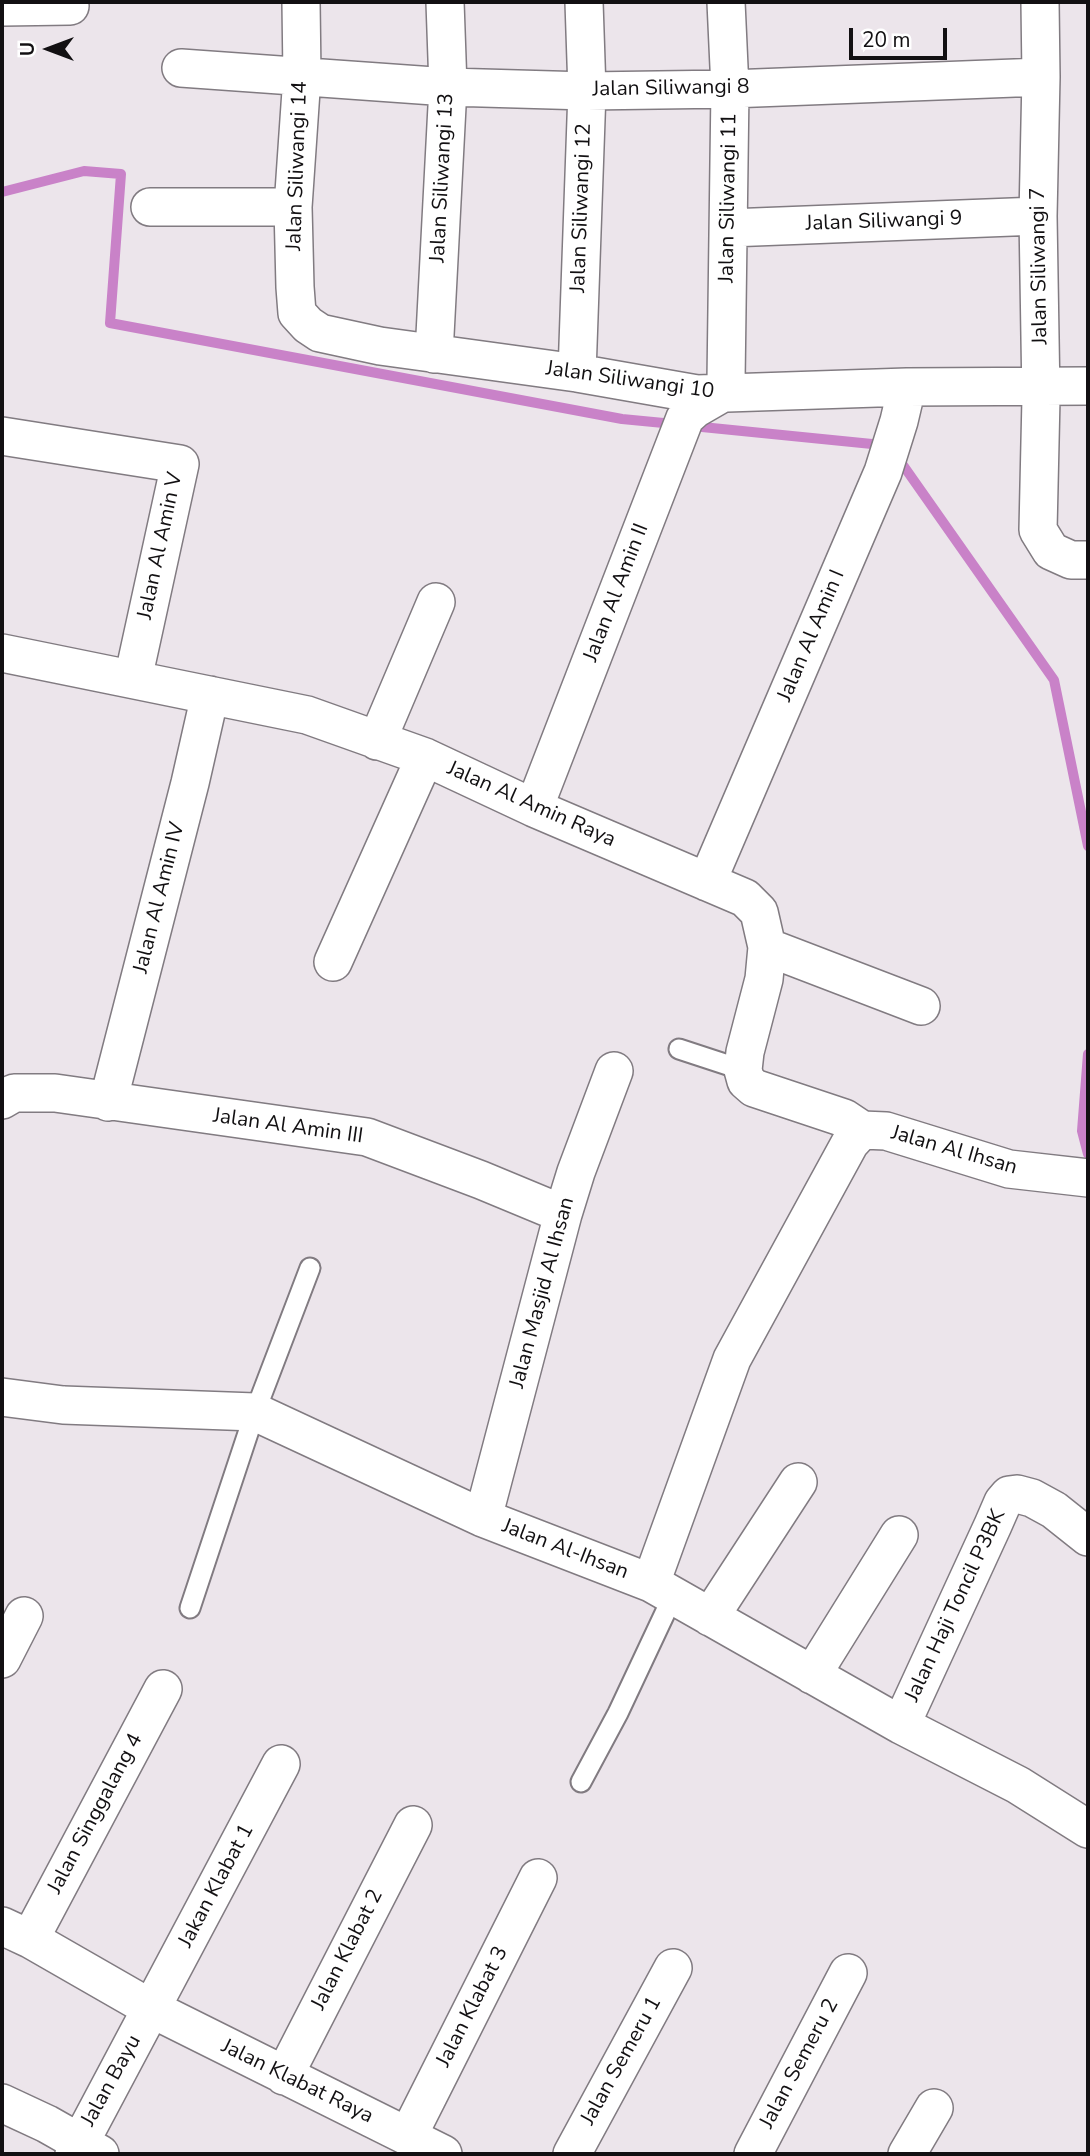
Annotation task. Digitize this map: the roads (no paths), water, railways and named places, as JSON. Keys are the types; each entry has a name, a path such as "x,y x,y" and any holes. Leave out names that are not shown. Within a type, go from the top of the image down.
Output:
{"street":[{"name":"Jalan Siliwangi 14","path":"301,2 302,76 293,207 297,313 308,326"},
{"name":"Jalan Siliwangi 13","path":"435,354 448,87 445,2"},
{"name":"Jalan Siliwangi 12","path":"577,373 587,91 584,2"},
{"name":"Jalan Siliwangi 11","path":"721,394 726,381 729,228 730,89 726,2"},
{"name":"Jalan Siliwangi 7","path":"1040,2 1038,216 1041,386 1038,530 1051,551 1071,559 1088,560"},
{"path":"2,7 70,6"},
{"name":"Jalan Siliwangi 8","path":"181,68 448,87 587,91 730,89 1041,77"},
{"path":"150,207 293,207"},
{"name":"Jalan Siliwangi 9","path":"729,228 1038,216"},
{"name":"Jalan Siliwangi 10","path":"308,326 345,339 577,373 697,394 903,404 1041,386 1088,386"},
{"name":"Jalan Al Amin II","path":"534,808 685,418 721,394"},
{"name":"Jalan Al Amin I","path":"707,882 883,472 903,404"},
{"name":"Jalan Al Amin V","path":"2,436 180,464 133,679"},
{"path":"377,741 436,602"},
{"name":"Jalan Al Amin Raya","path":"2,653 307,715 425,757 534,808 745,898 759,912 767,947 764,979 743,1070"},
{"name":"Jalan Al Amin IV","path":"108,1102 210,695"},
{"path":"333,962 425,757"},
{"path":"767,947 922,1006"},
{"path":"662,1590 732,1359 850,1143 862,1130 844,1118 754,1088 746,1081 743,1070"},
{"name":"Jalan Masjid Al Ihsan","path":"483,1518 563,1214 614,1071"},
{"name":"Jalan Al Amin III","path":"2,1100 14,1093 33,1092 367,1137 563,1214"},
{"name":"Jalan Al Ihsan","path":"862,1130 886,1131 1010,1169 1087,1178"},
{"name":"Jalan Al-Ihsan","path":"2,1397 63,1405 255,1412 483,1518 662,1590 901,1725 1018,1785 1088,1829"},
{"path":"710,1617 798,1482"},
{"name":"Jalan Haji Toncil P3BK","path":"901,1725 1003,1502 1010,1495 1017,1494 1032,1498 1054,1510 1088,1537"},
{"path":"812,1675 899,1535"},
{"path":"2,1659 24,1616"},
{"name":"Jalan Singgalang 4","path":"16,1933 163,1689"},
{"name":"Jakan Klabat 1","path":"152,2009 281,1764"},
{"name":"Jalan Klabat 2","path":"284,2076 413,1825"},
{"name":"Jalan Klabat 3","path":"408,2136 538,1878"},
{"name":"Jalan Klabat Raya","path":"16,1933 152,2009 443,2154"},
{"name":"Jalan Semeru 1","path":"572,2154 673,1968"},
{"name":"Jalan Semeru 2","path":"753,2154 848,1973"},
{"name":"Jalan Bayu","path":"84,2150 152,2009"},
{"path":"2,2103 47,2124 84,2150"},
{"path":"907,2154 933,2108"}],"lane":[{"path":"679,1049 743,1070"},
{"path":"190,1608 255,1412 310,1268"},
{"path":"581,1782 618,1713 662,1590"}],"waterway":[{"path":"2,192 84,171 121,174 110,323 622,419 674,424"},
{"path":"692,426 882,445"},
{"path":"898,458 1054,680 1088,846"},
{"path":"1088,1054 1082,1131 1088,1154"}]}
